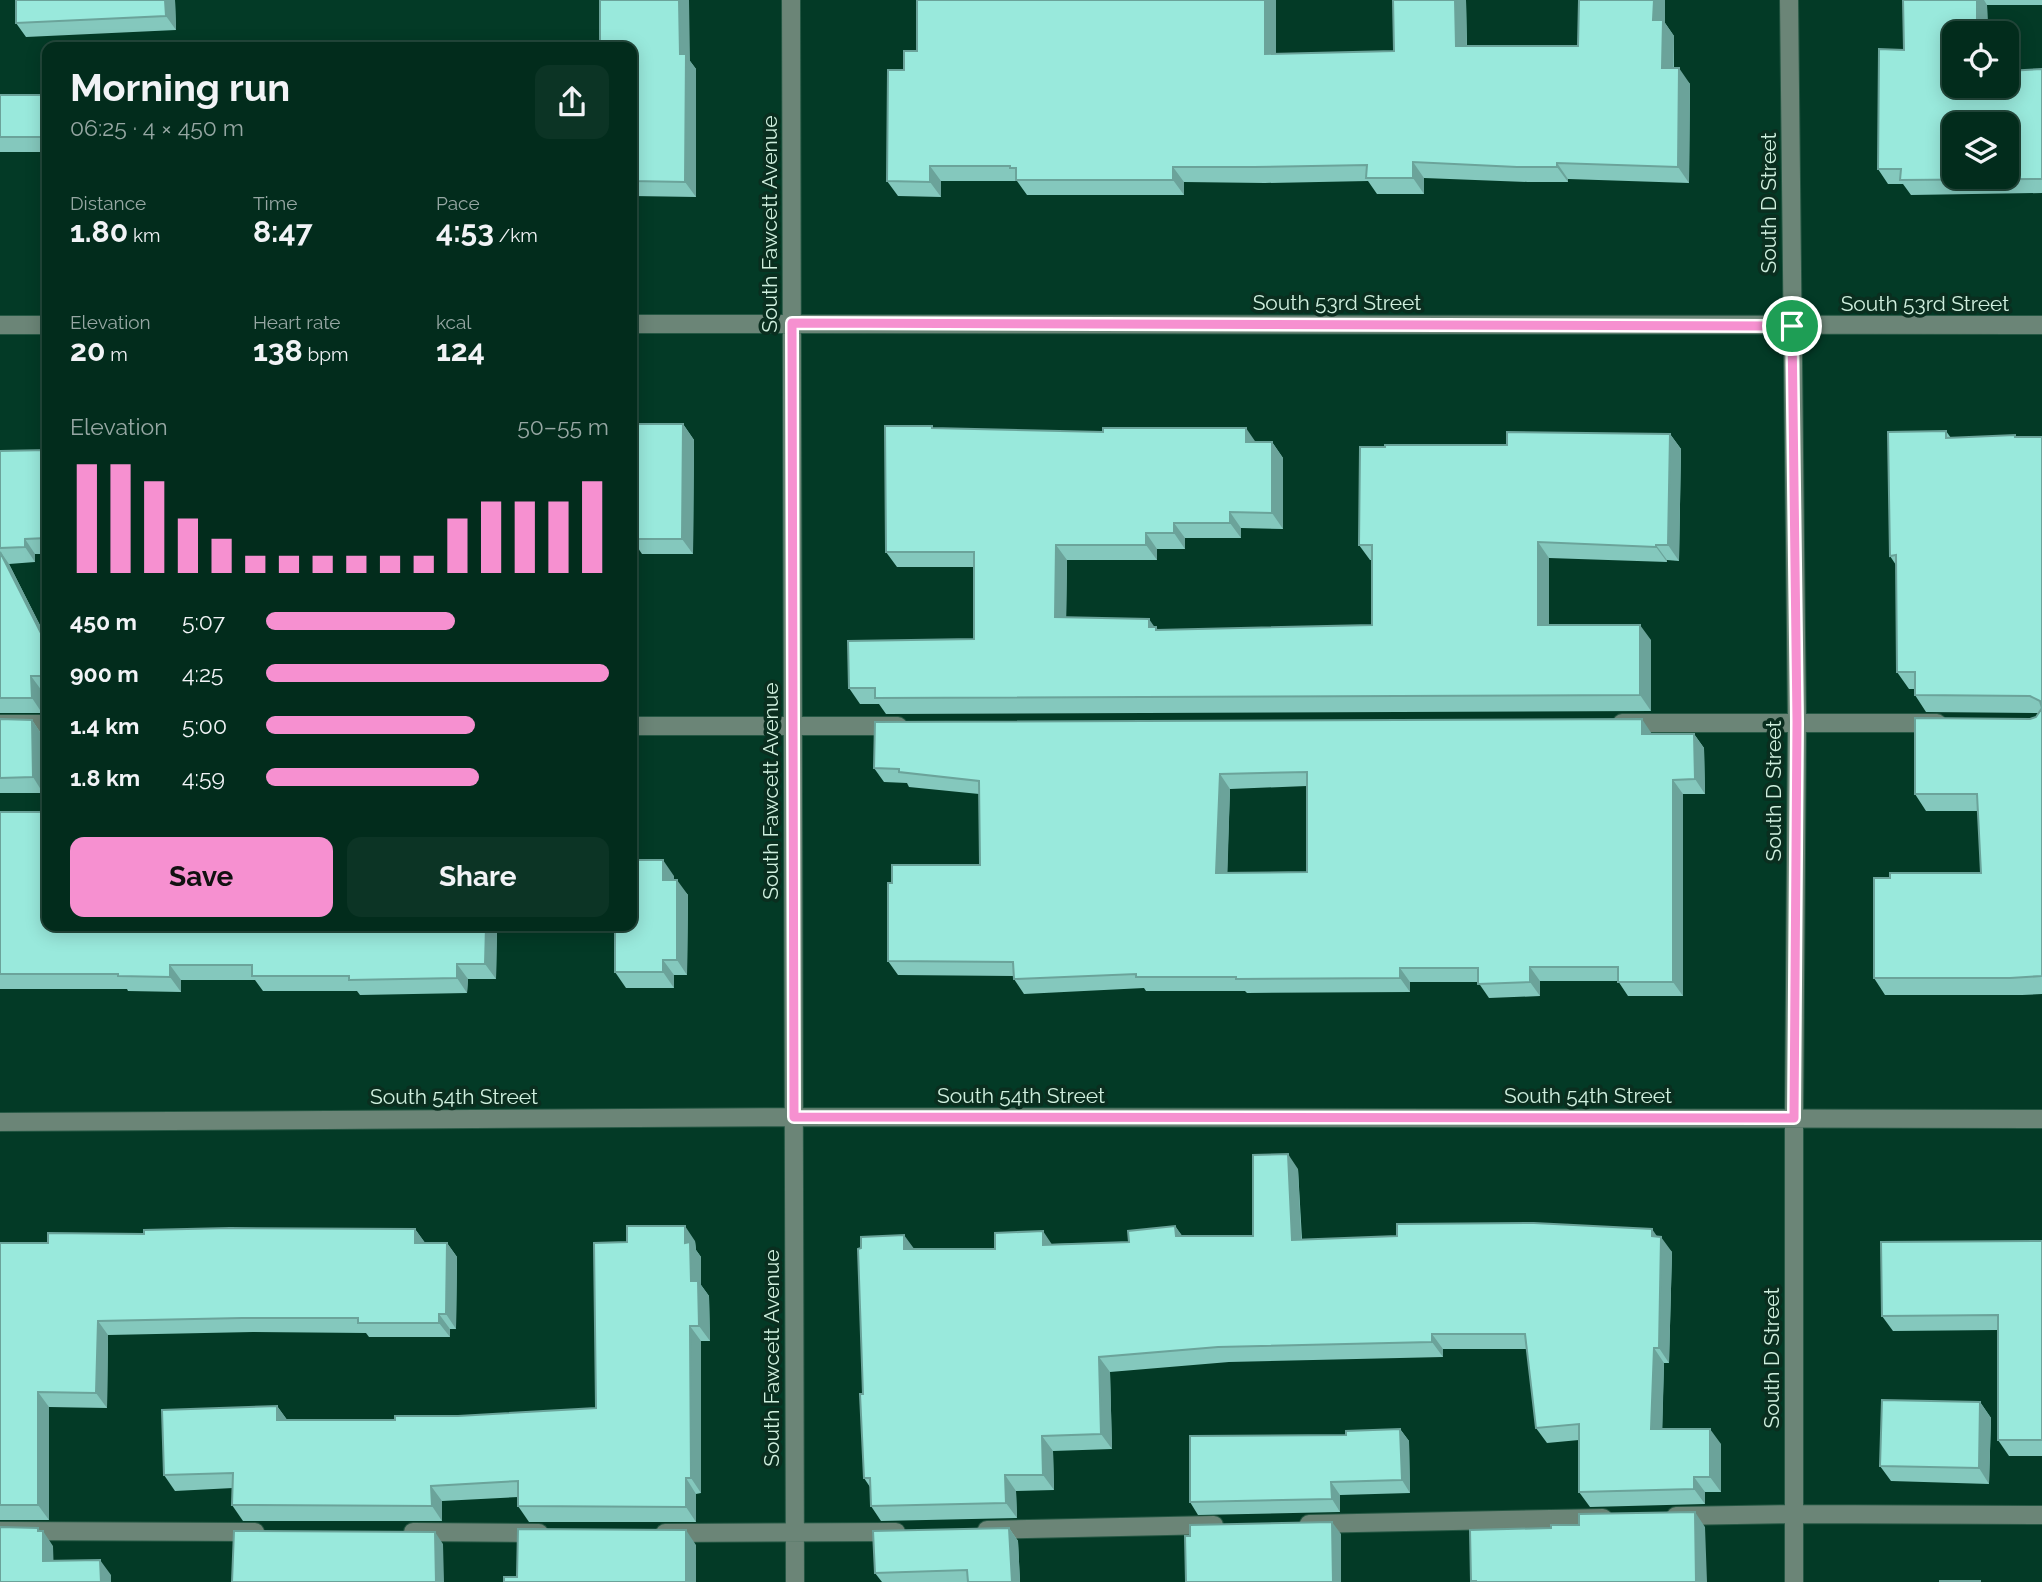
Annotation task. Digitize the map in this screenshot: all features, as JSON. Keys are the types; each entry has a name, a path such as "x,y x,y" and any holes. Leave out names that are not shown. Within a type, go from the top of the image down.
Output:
{"street":[{"name":"South Fawcett Avenue","path":"791,0 794,1582"},
{"name":"South D Street","path":"1789,0 1797,722 1794,1582"},
{"name":"South 53rd Street","path":"637,324 2042,325"},
{"path":"0,325 42,325"},
{"path":"1601,723 1960,723"},
{"path":"0,724 42,724"},
{"path":"637,726 919,726"},
{"name":"South 54th Street","path":"0,1122 794,1117 2042,1119"},
{"path":"1655,1517 1794,1514 2042,1515"},
{"path":"1294,1524 1627,1517"},
{"path":"975,1530 1225,1525"},
{"path":"0,1531 279,1532"},
{"path":"641,1533 794,1534 919,1531"},
{"path":"390,1532 557,1533"}],"building":[{"path":"16,0 165,0 166,16 16,23"},
{"path":"600,0 679,0 680,54 686,54 685,182 637,181 637,42 600,42"},
{"path":"917,0 1265,0 1265,54 1394,51 1393,0 1455,0 1456,46 1578,46 1579,0 1654,0 1653,20 1663,20 1662,68 1679,68 1678,167 1557,163 1557,167 1517,167 1413,162 1413,178 1366,178 1367,165 1173,167 1173,180 1016,180 1016,168 1010,166 930,166 930,182 887,181 888,70 904,70 904,51 917,51"},
{"path":"1903,0 1977,0 1977,21 1942,21 1942,98 2019,98 2019,70 2042,69 2042,179 2019,179 2019,112 1942,112 1942,180 1900,180 1901,169 1878,169 1879,49 1904,50"},
{"path":"0,95 42,95 42,137 0,137"},
{"path":"637,424 683,424 682,539 637,539"},
{"path":"885,426 1103,432 1103,428 1246,428 1246,442 1272,442 1272,513 1230,512 1230,523 1174,523 1174,533 1146,533 1146,545 1056,545 1055,617 1149,619 1149,627 1156,627 1156,630 1372,625 1372,545 1359,545 1360,447 1507,445 1507,432 1670,434 1668,545 1656,547 1538,542 1538,625 1640,625 1640,695 875,698 875,688 849,688 848,641 974,639 974,552 886,552"},
{"path":"1946,431 1946,438 2015,435 2042,437 2042,708 2040,701 2030,696 1915,695 1915,672 1897,672 1896,555 1890,556 1888,432"},
{"path":"42,450 42,538 25,539 25,547 0,548 0,451"},
{"path":"0,552 42,635 42,676 31,676 32,698 0,698"},
{"path":"2042,708 2042,976 1874,978 1874,878 1890,878 1890,873 1981,873 1977,794 1915,794 1915,718 2030,719 2036,717"},
{"path":"0,719 32,720 33,777 0,778"},
{"path":"1642,719 1642,734 1694,734 1695,779 1673,780 1673,982 1618,982 1618,967 1530,967 1530,982 1478,984 1478,968 1400,968 1400,978 1236,979 1136,977 1136,974 1014,979 1013,962 888,961 888,883 892,883 892,865 980,865 979,781 874,768 875,722","holes":["1307,772 1307,872 1216,873 1220,774"]},
{"path":"0,812 42,812 42,931 486,931 485,964 457,964 457,978 349,980 349,976 252,976 252,965 170,965 170,977 0,974"},
{"path":"637,860 663,860 663,880 677,880 677,960 663,960 663,972 615,972 615,931 637,931"},
{"path":"1288,1154 1292,1240 1397,1236 1397,1224 1534,1223 1652,1229 1652,1236 1661,1237 1659,1348 1654,1348 1651,1429 1710,1429 1710,1477 1694,1477 1694,1489 1579,1492 1579,1424 1536,1428 1525,1334 1432,1334 1432,1342 1218,1347 1099,1357 1101,1434 1042,1436 1043,1475 1005,1475 1006,1503 871,1506 870,1478 864,1478 860,1394 863,1394 858,1249 861,1248 861,1237 904,1235 904,1249 995,1249 995,1233 1043,1231 1043,1245 1129,1242 1128,1231 1175,1226 1176,1236 1253,1236 1253,1155"},
{"path":"627,1226 685,1226 685,1243 690,1242 691,1281 698,1281 699,1326 690,1326 691,1478 686,1478 686,1507 518,1506 518,1481 431,1486 432,1506 232,1505 233,1473 164,1475 162,1410 277,1406 277,1420 395,1420 395,1416 458,1416 596,1408 594,1243 627,1242"},
{"path":"415,1229 415,1243 447,1243 446,1314 439,1314 439,1323 358,1323 358,1318 98,1321 96,1393 38,1392 38,1505 0,1505 0,1243 48,1243 48,1233 144,1234 144,1230"},
{"path":"2042,1241 2042,1440 1998,1440 1998,1315 1882,1316 1881,1242"},
{"path":"1882,1400 1980,1402 1979,1468 1880,1466"},
{"path":"1400,1429 1402,1480 1331,1482 1332,1499 1190,1502 1190,1436 1346,1435 1346,1431"},
{"path":"1695,1512 1696,1582 1471,1581 1470,1530 1579,1525 1579,1514"},
{"path":"1332,1522 1333,1582 1186,1582 1185,1536 1190,1536 1190,1525"},
{"path":"0,1527 38,1528 38,1531 43,1531 43,1561 100,1560 101,1582 0,1582"},
{"path":"1009,1528 1012,1582 968,1582 967,1570 875,1573 873,1531"},
{"path":"518,1529 686,1530 686,1582 504,1582 504,1577 517,1577"},
{"path":"234,1531 435,1532 436,1582 232,1582"},
{"path":"1980,1581 1980,1582 1940,1582"}],"route":[{"path":"792,323 1792,326 1797,722 1794,1118 794,1117 792,323"}]}
